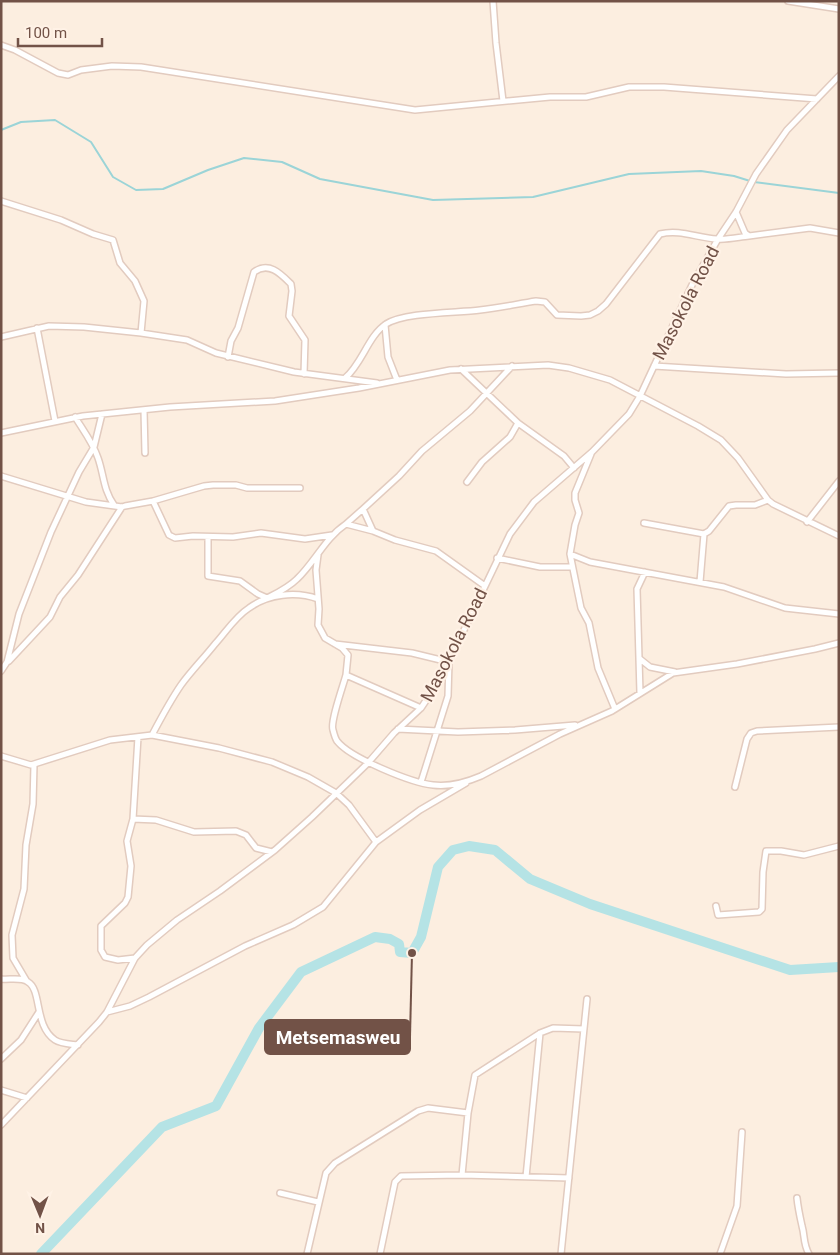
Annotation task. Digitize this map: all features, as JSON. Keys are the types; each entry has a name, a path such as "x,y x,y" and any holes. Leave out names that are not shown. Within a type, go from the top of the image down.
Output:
{"street":[{"path":"493,1 503,101"},
{"path":"788,1 839,10"},
{"path":"1,44 58,73 66,75 98,67 142,68 243,82 408,110 550,97 586,97 629,87 664,87 817,99 839,76"},
{"name":"Masokola Road","path":"1,1125 107,1012 135,958 147,945 177,920 272,852 336,794 430,697 449,662 510,534 534,502 592,452 620,424 640,396 692,285 736,212 756,174 787,130 817,99"},
{"path":"1,201 61,220 93,234 113,240 120,263 135,281 144,301 141,333"},
{"path":"736,212 745,233 749,236"},
{"path":"345,378 355,368 379,330 384,325 400,319 421,315 480,310 536,301 545,302 557,314 590,315 606,304 655,238 660,234 680,232 718,239 810,228 839,233"},
{"path":"228,357 231,341 238,328 254,272 258,269 275,269 292,287 289,316 305,340 304,374"},
{"path":"384,325 388,357 396,380"},
{"path":"1,337 36,328 61,326 141,333 186,340 228,357 304,374 380,384"},
{"path":"36,328 55,421"},
{"path":"1,433 75,417 274,401 461,369 548,365 569,368 610,380 677,414 721,440 738,458 768,500 784,511 839,536"},
{"path":"152,735 180,686 232,624 250,607 290,586 318,555 332,535 364,509 422,451 470,411 512,366"},
{"path":"654,366 786,374 839,373"},
{"path":"461,369 518,423 564,456 574,468"},
{"path":"144,410 144,453"},
{"path":"7,662 19,614 48,541 94,447 102,414"},
{"path":"75,417 94,447 103,484 114,506"},
{"path":"467,482 482,462 510,437 518,423"},
{"path":"592,452 575,492 579,513 570,554 581,608 589,623 598,668 615,709"},
{"path":"1,476 93,504 122,508"},
{"path":"807,522 839,481"},
{"path":"1,670 50,617 60,597 78,575 125,506 154,501 204,486 236,485 246,488 300,488"},
{"path":"644,523 704,534 709,531 729,506 755,505 768,500"},
{"path":"154,501 167,531 172,537 233,537 261,533 304,539 332,535"},
{"path":"364,509 373,531"},
{"path":"346,524 436,551 485,586"},
{"path":"700,582 704,534"},
{"path":"208,537 208,576 240,580 258,594 267,598 297,594 308,595 318,599"},
{"path":"570,554 590,562 729,588 785,608 839,614"},
{"path":"318,555 316,570 319,630 325,638 342,648 348,655 346,675 332,728 337,740 344,747 368,762 421,782 436,785 468,782"},
{"path":"497,558 540,567 572,567"},
{"path":"640,693 637,589 645,572"},
{"path":"640,659 650,667 676,672 737,664 839,643"},
{"path":"335,644 412,653 449,662 448,696 421,782"},
{"path":"107,1012 130,1006 245,946 293,925 323,907 376,842 420,810 468,782 580,724 596,719 615,709 676,672"},
{"path":"346,675 421,708"},
{"path":"398,730 516,730 580,724"},
{"path":"735,787 747,738 751,733 757,731 839,727"},
{"path":"1,756 27,765 34,765 110,740 152,735 219,748 272,762 308,777 336,794 355,811 376,842"},
{"path":"135,958 114,960 105,957 101,950 102,924 125,903 128,897 131,866 127,845 133,818 138,737"},
{"path":"34,765 33,804 26,845 24,889 12,936 14,958 26,980 34,988 44,1030 56,1041 78,1045"},
{"path":"133,818 156,820 194,832 236,831 246,835 256,848 272,852"},
{"path":"716,906 718,915 759,912 762,909 763,872 766,851 781,851 804,856 839,846"},
{"path":"1,979 26,980"},
{"path":"561,1254 587,999"},
{"path":"1,1058 21,1040 39,1012"},
{"path":"462,1175 468,1113 474,1077 540,1033 553,1028 584,1029"},
{"path":"526,1177 540,1033"},
{"path":"1,1090 27,1098"},
{"path":"307,1254 318,1202 329,1168 418,1111 428,1108 468,1113"},
{"path":"720,1254 736,1211 742,1132"},
{"path":"380,1254 395,1182 401,1176 462,1175 569,1178"},
{"path":"280,1194 318,1202"},
{"path":"797,1198 804,1244 809,1254"}],"waterway":[{"path":"1,130 21,122 55,120 91,142 113,177 136,190 163,189 208,170 244,158 282,162 320,179 433,200 533,197 629,174 701,171 734,176 750,181"},
{"path":"754,182 839,193"},
{"path":"41,1254 162,1127 216,1106 259,1028 301,972 375,937 390,939 399,944 400,952 412,953 421,937 438,867 453,850 469,846 495,850 530,879 590,904 790,970 839,967"}],"place":[{"name":"Metsemasweu","path":"412,953"}]}
